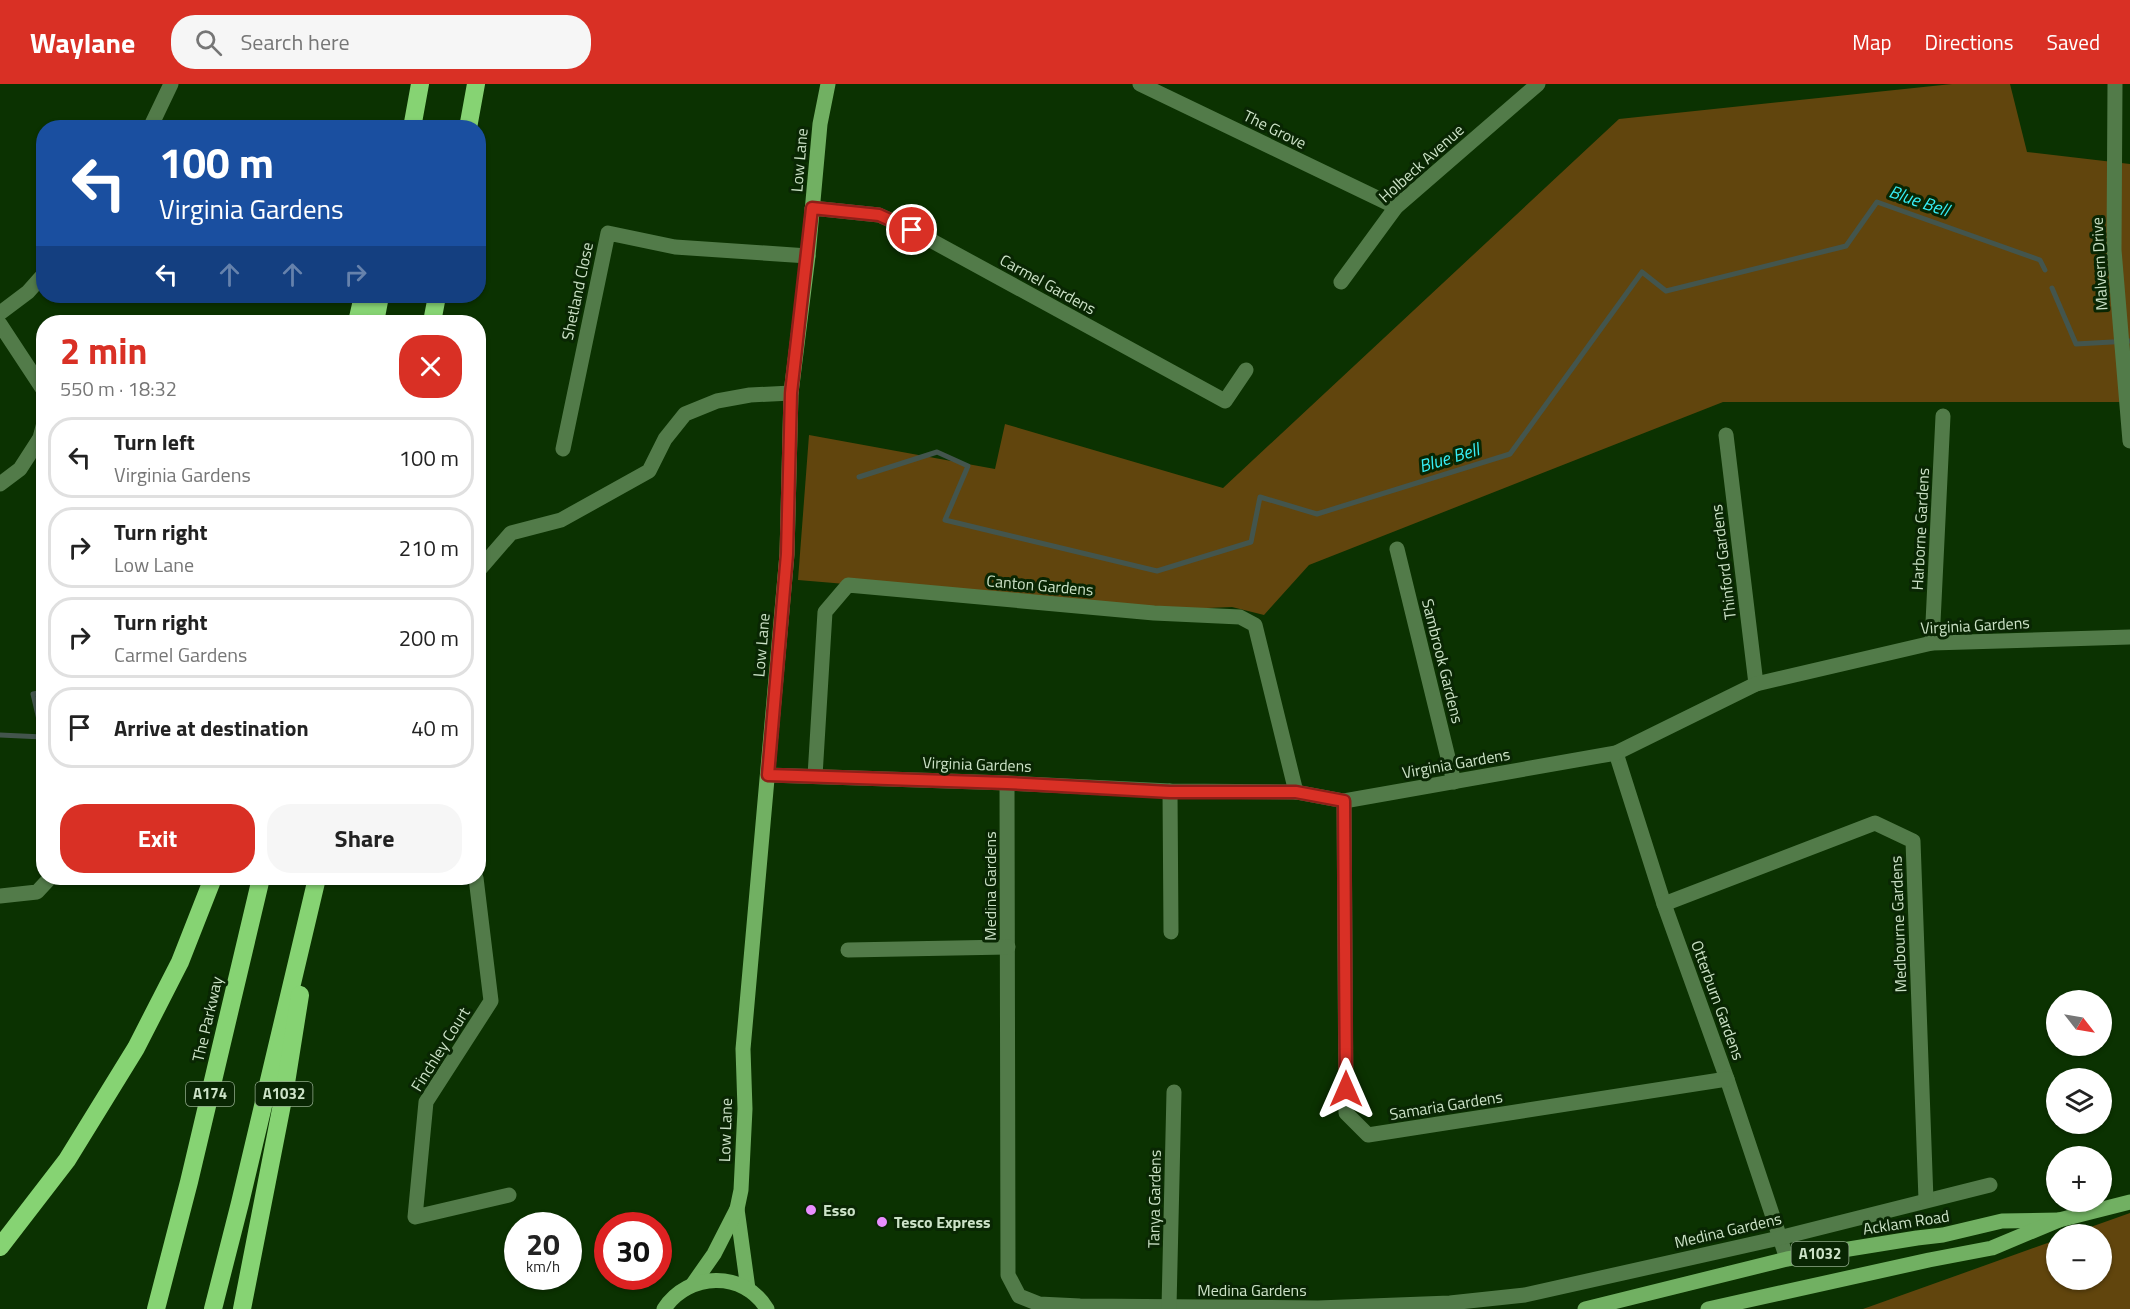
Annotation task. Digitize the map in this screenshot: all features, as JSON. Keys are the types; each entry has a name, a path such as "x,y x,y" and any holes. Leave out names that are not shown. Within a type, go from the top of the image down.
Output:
{"highway":[{"path":"469,120 476,84"},
{"path":"412,120 419,87"},
{"path":"0,1247 67,1160 136,1048 180,962 210,885"},
{"name":"The Parkway","path":"156,1309 189,1182 259,885"},
{"path":"213,1309 316,885"},
{"name":"A1032","path":"242,1309 285,1089 317,885"}],"main road":[{"name":"Low Lane","path":"693,1284 714,1254 737,1209 741,1190 745,1109 743,1048 787,554 791,393 808,256 820,124 828,84"},
{"name":"Acklam Road","path":"1707,1309 1992,1248 2059,1220 2130,1202"},
{"name":"Low Lane","path":"737,1209 748,1289"},
{"name":"Acklam Road","path":"1585,1309 1787,1259 1917,1238 1943,1236 2002,1221 2059,1220"},
{"path":"650,1309 667,1305 693,1284 707,1280 735,1283 748,1289 770,1308"}],"street":[{"path":"154,120 171,84"},
{"name":"The Grove","path":"1140,84 1396,207"},
{"name":"Holbeck Avenue","path":"1341,282 1396,207 1538,84"},
{"name":"Malvern Drive","path":"2115,84 2114,250 2130,441"},
{"name":"Carmel Gardens","path":"812,208 879,215 912,230 1225,401 1246,370"},
{"name":"Shetland Close","path":"563,449 608,233 675,247 808,256"},
{"path":"0,313 36,283"},
{"path":"0,324 36,379"},
{"path":"486,562 511,533 561,520 649,471 665,439 685,414 717,401 750,395 791,393"},
{"name":"Harborne Gardens","path":"1932,643 1944,416"},
{"name":"Thinford Gardens","path":"1726,435 1756,684"},
{"path":"0,484 20,469 36,444"},
{"name":"Sambrook Gardens","path":"1397,549 1454,782"},
{"name":"Canton Gardens","path":"815,776 825,612 848,585 1154,613 1240,617 1255,625 1296,792"},
{"name":"Virginia Gardens","path":"768,775 1007,783 1170,792 1296,792 1344,801 1616,753 1756,684 1932,643 2130,637"},
{"name":"Otterburn Gardens","path":"1616,753 1664,904 1727,1079 1787,1259"},
{"name":"Medina Gardens","path":"1007,783 1008,1275 1019,1296 1039,1304 1318,1308 1493,1299 1525,1295 1779,1238 1990,1185"},
{"path":"1170,792 1171,932"},
{"name":"Samaria Gardens","path":"1344,801 1346,1113 1368,1135 1727,1079"},
{"name":"Medbourne Gardens","path":"1664,904 1875,823 1913,842 1926,1200"},
{"path":"0,896 37,892 44,885"},
{"name":"Finchley Court","path":"477,885 491,1001 426,1102 415,1217 509,1195"},
{"path":"848,950 1008,947"},
{"name":"Tanya Gardens","path":"1169,1307 1174,1092"}],"shaded area":[{"path":"1952,84 2010,84 2027,152 2130,164 2130,402 1723,402 1309,565 1264,615 1232,607 1156,610 798,580 809,435 995,469 1005,424 1223,488 1619,119"},
{"path":"2130,1213 2130,1309 1863,1309 2046,1244 2046,1290 2112,1290 2112,1224 2099,1224"}],"waterway":[{"name":"Blue Bell","path":"859,477 937,452 968,466 945,520 1157,571 1251,542 1260,497 1317,514 1510,454 1642,272 1666,291 1846,246 1877,202 2040,260 2045,270"},
{"name":"Blue Bell","path":"2052,288 2076,344 2130,341"},
{"path":"36,693 33,694 36,707"},
{"path":"0,735 36,737"}],"place":[{"name":"Esso","path":"811,1210"},
{"name":"Tesco Express","path":"882,1222"}],"route":[{"path":"912,230 879,215 812,208 791,393 787,554 768,775 1007,783 1170,792 1296,792 1344,801 1346,1089"}]}
